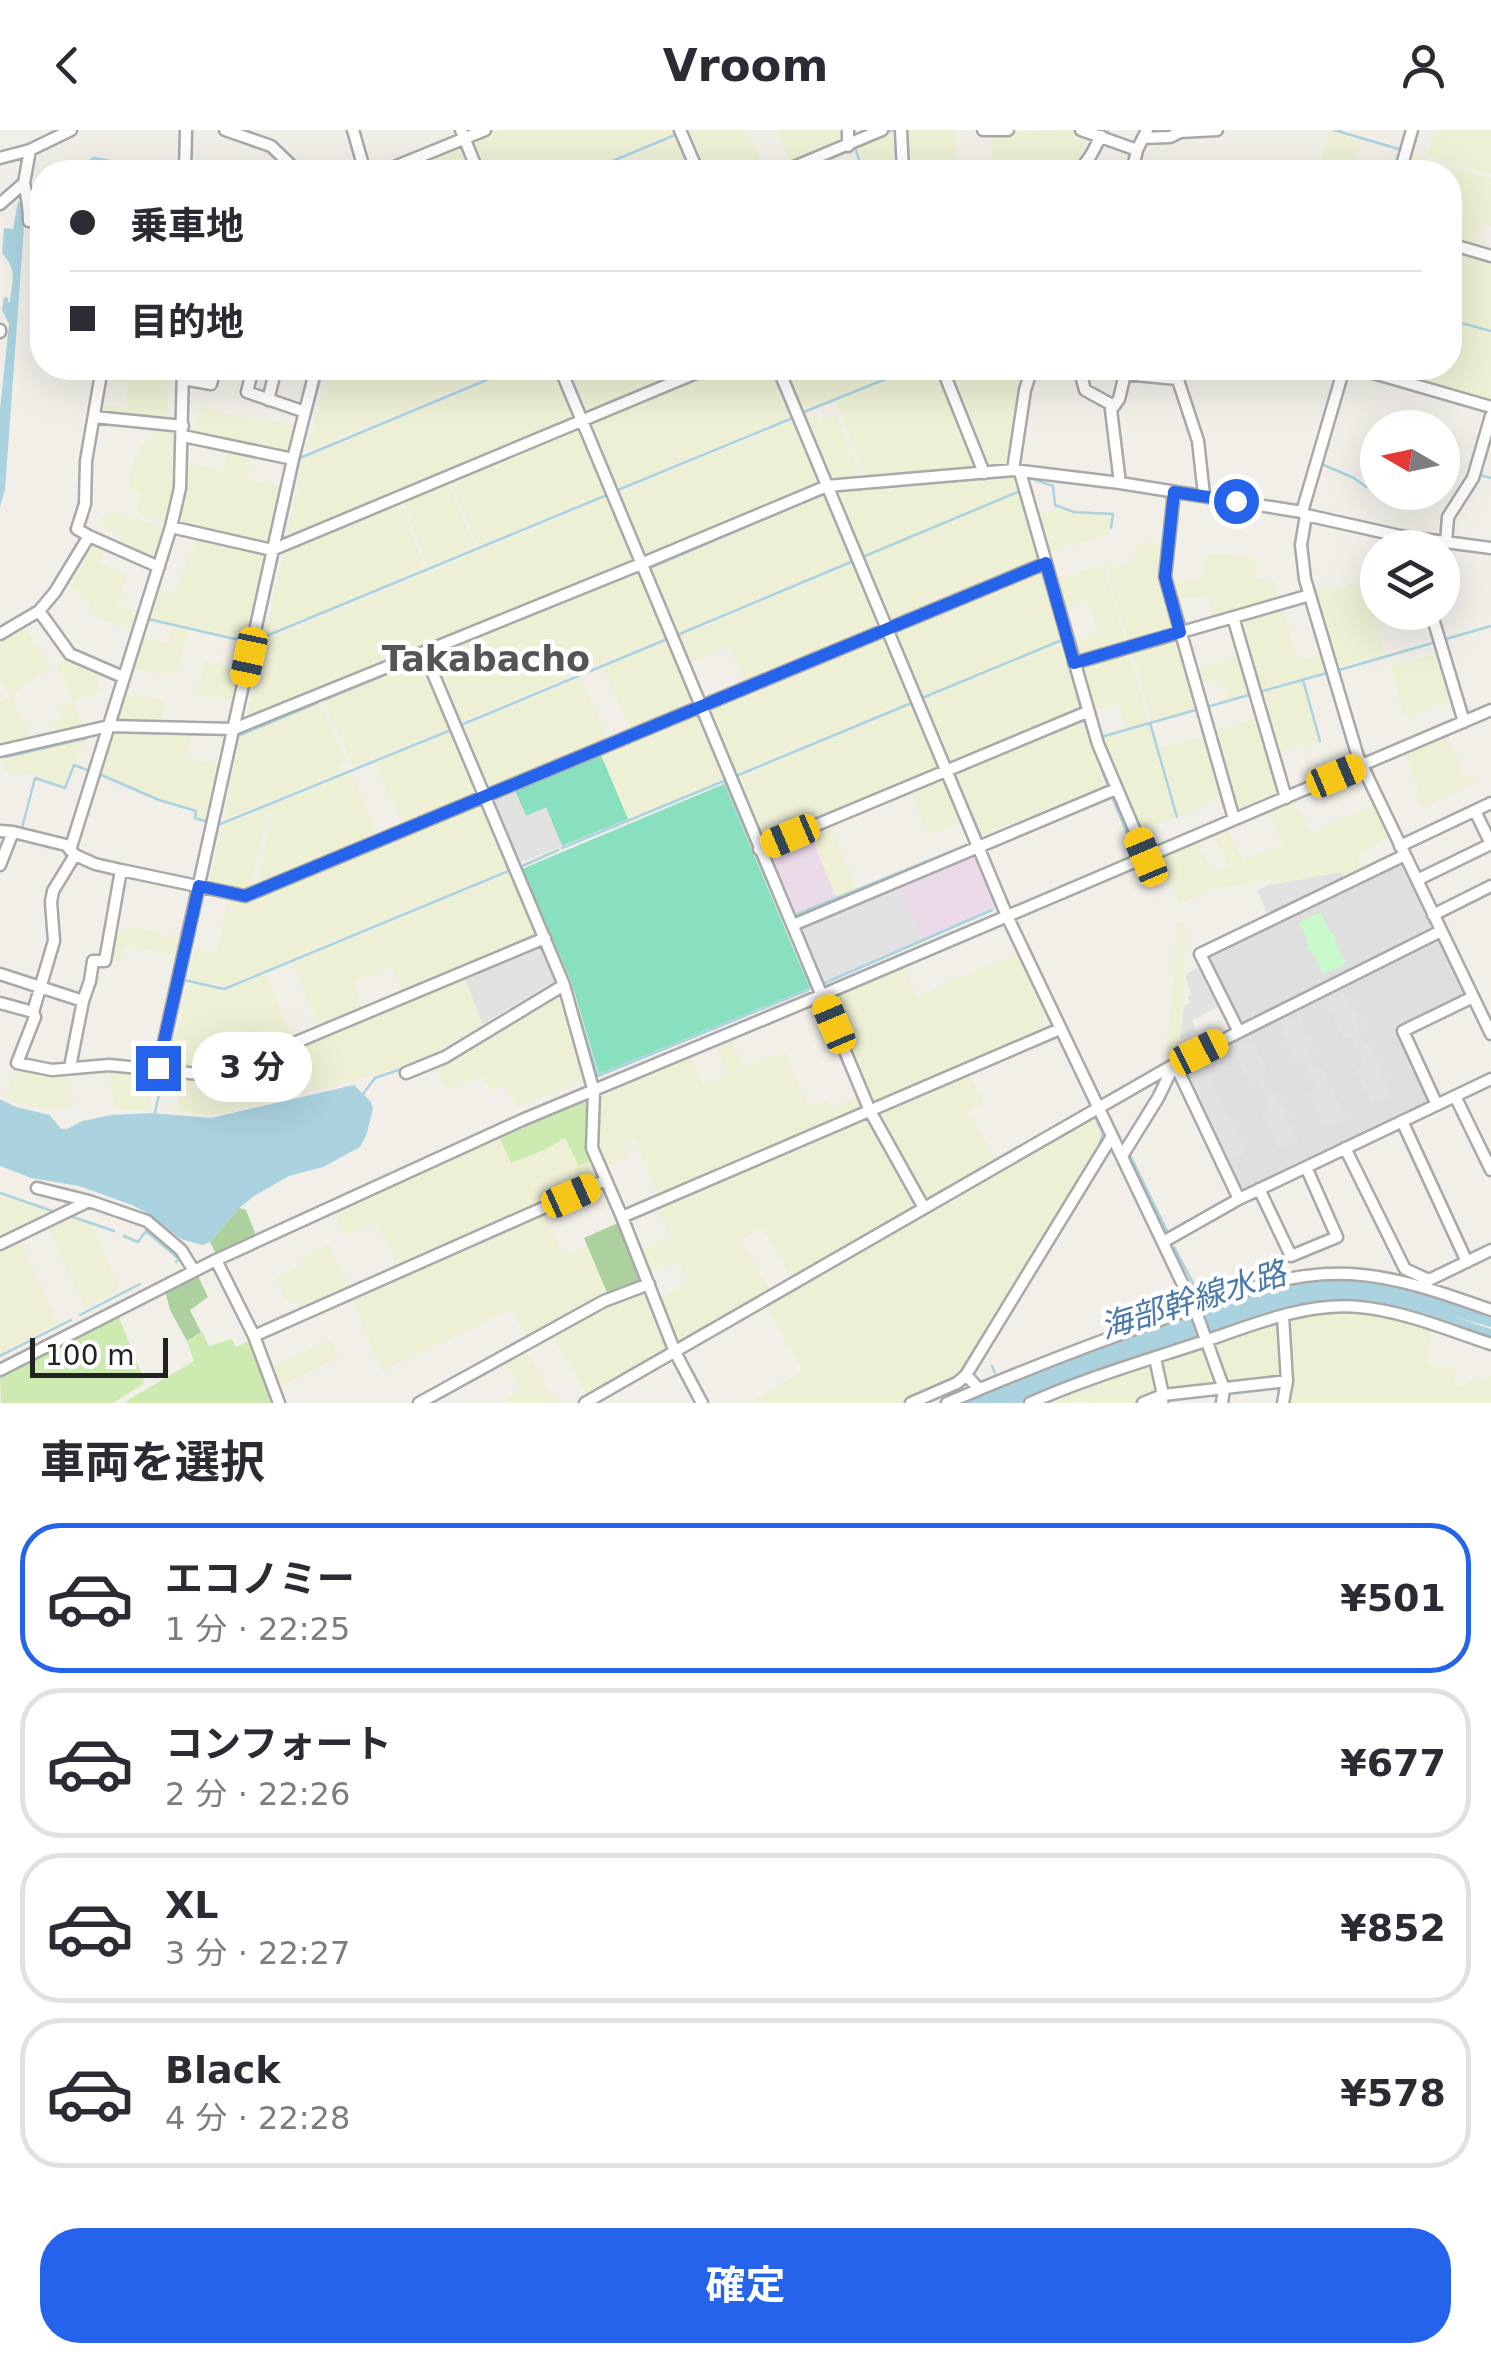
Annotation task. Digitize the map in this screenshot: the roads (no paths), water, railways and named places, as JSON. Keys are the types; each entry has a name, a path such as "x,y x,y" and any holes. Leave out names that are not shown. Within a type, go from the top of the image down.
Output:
{"street":[{"path":"0,158 30,150 72,130"},
{"path":"185,160 186,130"},
{"path":"225,130 271,146 286,160"},
{"path":"353,130 362,160"},
{"path":"407,160 462,134 485,130"},
{"path":"680,130 693,160"},
{"path":"848,130 848,146"},
{"path":"812,160 882,130"},
{"path":"902,130 903,160"},
{"path":"983,130 1008,130"},
{"path":"1081,130 1137,150"},
{"path":"1135,160 1145,134 1217,130"},
{"path":"1403,160 1412,130"},
{"path":"462,134 473,160"},
{"path":"1087,160 1101,136"},
{"path":"0,148 16,153"},
{"path":"30,150 24,183 30,208"},
{"path":"0,204 24,183"},
{"path":"1462,248 1491,256"},
{"path":"100,380 86,461 85,504 77,529 158,567"},
{"path":"183,380 180,488 172,527 108,726 73,853 53,891 54,941 17,1063 52,1070 109,1065 220,1074 544,938"},
{"path":"250,380 247,392 305,412"},
{"path":"268,400 273,380"},
{"path":"158,1068 313,380"},
{"path":"565,380 870,1111 924,1208"},
{"path":"172,527 272,550 679,380"},
{"path":"783,380 1007,916 1195,1309 1224,1389 1222,1403"},
{"path":"947,380 984,473"},
{"path":"1028,380 1016,471 1088,712 1146,857"},
{"path":"1084,380 1085,390 1114,406"},
{"path":"1120,483 1111,410 1124,380"},
{"path":"1179,380 1198,441 1204,495"},
{"path":"1341,380 1304,514 1301,545 1305,580 1362,765 1491,1034"},
{"path":"1398,380 1491,407"},
{"path":"1445,530 1448,517 1473,478 1491,416"},
{"path":"94,417 183,431 293,459"},
{"path":"0,763 2,750 108,726 234,729 827,486 1016,471 1204,495 1374,530"},
{"path":"1174,492 1165,577 1234,820"},
{"path":"0,634 39,611 89,536"},
{"path":"1460,546 1491,548"},
{"path":"0,831 66,845 94,864 245,896 1046,563"},
{"path":"1074,663 1310,595"},
{"path":"39,611 70,654 124,677"},
{"path":"1232,617 1286,798"},
{"path":"1436,630 1464,722"},
{"path":"424,652 564,985 594,1092 592,1148 675,1352 702,1403"},
{"path":"0,1370 216,1260 522,1120 1491,710"},
{"path":"759,848 1088,712"},
{"path":"793,925 1116,788"},
{"path":"1239,1032 1200,954 1491,803"},
{"path":"1416,880 1491,844 1475,811"},
{"path":"0,865 13,832"},
{"path":"70,1067 93,961 105,961 120,870"},
{"path":"1433,915 1491,886"},
{"path":"586,1403 1175,1064 1442,932"},
{"path":"0,974 83,1001"},
{"path":"406,1074 446,1058 564,985"},
{"path":"1436,1105 1403,1031 1473,997"},
{"path":"0,1003 32,1012"},
{"path":"622,1217 1060,1029"},
{"path":"1122,1156 1175,1064"},
{"path":"1175,1064 1239,1199"},
{"path":"1163,1242 1239,1199 1491,1079"},
{"path":"1455,1096 1491,1170"},
{"path":"1402,1122 1467,1262"},
{"path":"910,1403 966,1375 1112,1136"},
{"path":"1345,1148 1405,1269 1427,1284 1491,1310"},
{"path":"1259,1190 1291,1256 1337,1237 1306,1167"},
{"path":"254,1336 606,1180"},
{"path":"37,1188 147,1221 181,1250 194,1271"},
{"path":"0,1244 89,1201"},
{"path":"947,1403 1099,1340 1268,1283 1336,1274 1427,1284 1491,1250"},
{"path":"216,1260 254,1336 280,1403"},
{"path":"419,1403 604,1301 648,1284"},
{"path":"1030,1403 1206,1337 1320,1308 1359,1307 1408,1316 1491,1344"},
{"path":"1283,1316 1284,1403"},
{"path":"1155,1358 1163,1399"},
{"path":"966,1375 979,1389"},
{"path":"1143,1403 1286,1381"}],"water":[{"path":"18,202 25,213 5,490 0,507 0,409 9,324 2,310 4,297 10,302 13,276 2,253 4,228 13,229"},
{"path":"354,1085 373,1109 360,1147 323,1167 289,1176 254,1196 210,1242 202,1245 181,1239 132,1205 79,1186 31,1178 0,1166 0,1099 50,1115 61,1129 67,1129 82,1121 112,1115 151,1113 211,1118"},
{"path":"1343,1280 1398,1286 1491,1315 1491,1327 1452,1316 1491,1329 1491,1339 1417,1314 1319,1304 1271,1313 1208,1332 1020,1403 962,1403 1080,1351 1270,1289"}],"waterway":[{"path":"885,133 893,130"},
{"path":"1107,134 1108,130"},
{"path":"1334,130 1402,150"},
{"path":"615,160 675,135"},
{"path":"855,147 859,160"},
{"path":"91,160 105,160"},
{"path":"1462,323 1491,331"},
{"path":"281,542 320,380"},
{"path":"300,458 486,380"},
{"path":"789,380 831,479"},
{"path":"804,412 883,380"},
{"path":"618,490 790,419"},
{"path":"1319,463 1360,482"},
{"path":"1480,475 1491,478"},
{"path":"890,622 836,491 1015,476"},
{"path":"1027,477 1053,486 1055,505 1074,512 1113,514 1111,528"},
{"path":"865,556 1020,491"},
{"path":"650,568 823,494"},
{"path":"259,639 607,495"},
{"path":"1028,516 1040,561"},
{"path":"241,720 279,551"},
{"path":"677,635 851,562"},
{"path":"1042,568 1081,709"},
{"path":"432,655 636,572 640,574"},
{"path":"148,619 248,642"},
{"path":"1446,639 1491,626"},
{"path":"895,632 949,763"},
{"path":"461,725 667,639"},
{"path":"922,698 1062,640"},
{"path":"1339,670 1436,642"},
{"path":"324,700 421,660"},
{"path":"1259,692 1327,673"},
{"path":"1303,680 1320,741"},
{"path":"1207,707 1252,694"},
{"path":"206,881 238,736 317,703"},
{"path":"736,776 909,704"},
{"path":"1101,737 1199,709"},
{"path":"1083,718 1108,786"},
{"path":"1150,723 1177,817"},
{"path":"218,825 451,730"},
{"path":"113,732 226,735"},
{"path":"6,757 87,738"},
{"path":"22,828 35,778 65,788 74,765 90,771"},
{"path":"99,774 196,811 195,818 208,822"},
{"path":"954,774 982,839 1108,786"},
{"path":"562,848 724,781 783,919"},
{"path":"1112,797 1136,854"},
{"path":"795,915 967,845"},
{"path":"520,868 558,850"},
{"path":"184,980 224,989 511,870"},
{"path":"165,1065 204,892"},
{"path":"533,899 548,933"},
{"path":"825,983 992,910"},
{"path":"550,939 569,982 598,1076 808,990 798,954"},
{"path":"436,1056 557,982"},
{"path":"363,1094 375,1078 410,1066"},
{"path":"154,1117 163,1076"},
{"path":"1095,1117 1103,1134 1099,1145"},
{"path":"1131,1157 1168,1233"},
{"path":"0,1193 55,1212"},
{"path":"70,1216 114,1231"},
{"path":"124,1236 138,1242 146,1231 179,1259 176,1262"},
{"path":"683,1353 885,1236"},
{"name":"海部幹線水路","path":"1174,1247 1204,1297 1219,1293"},
{"path":"80,1315 140,1284"},
{"path":"0,1356 71,1320"},
{"path":"992,1366 995,1373"},
{"path":"925,1403 966,1384"}],"district":[{"name":"Takabacho","path":"486,659"}]}
